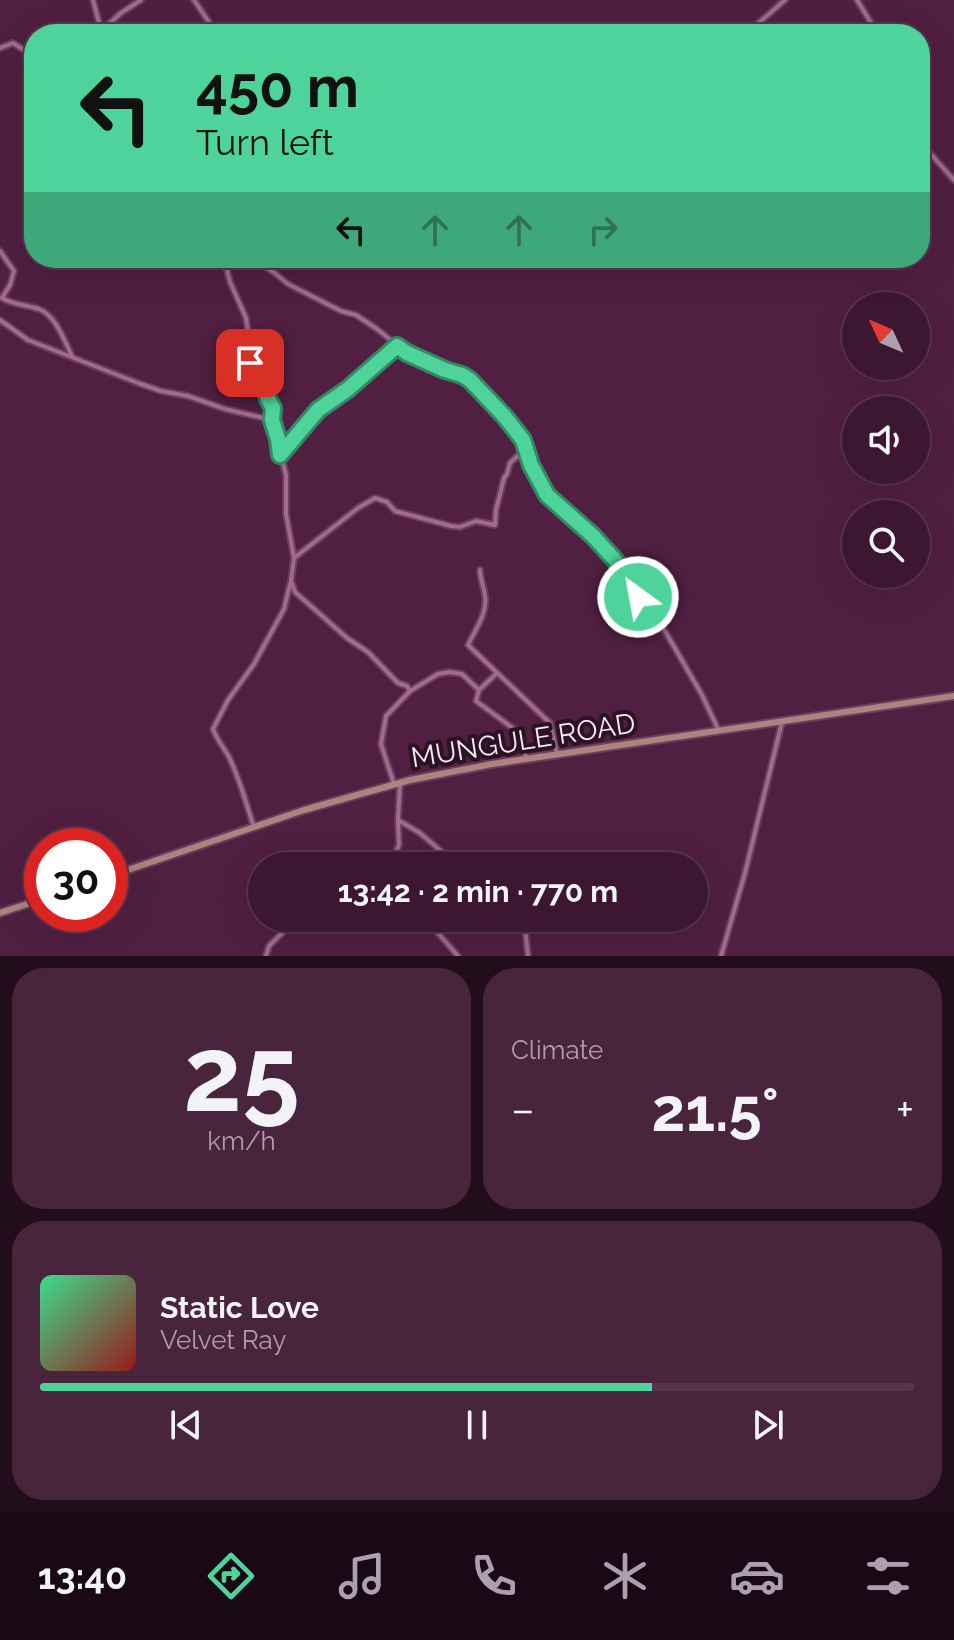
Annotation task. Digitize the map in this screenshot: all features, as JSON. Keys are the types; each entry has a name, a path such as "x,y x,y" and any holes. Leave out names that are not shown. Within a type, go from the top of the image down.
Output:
{"street":[{"path":"93,0 100,24"},
{"path":"110,24 141,0"},
{"path":"194,0 210,24"},
{"path":"757,24 785,0"},
{"path":"857,0 872,24"},
{"path":"0,48 13,43 24,50"},
{"path":"930,153 954,180"},
{"path":"0,251 14,271 2,298 44,311 57,326 73,358"},
{"path":"226,268 246,318 250,363 273,408 272,420 286,475 286,514 294,558 284,609 213,729 239,781 254,827"},
{"path":"267,268 288,284 341,311 356,315 407,353 470,380 523,440 547,495 615,560 638,597 658,619 719,731"},
{"path":"0,320 28,340 161,391 272,420"},
{"path":"280,455 318,410 348,389 397,346"},
{"path":"294,558 375,498 387,502 395,511 451,526 460,527 476,521 495,525 504,478 510,463 524,448"},
{"path":"480,570 486,598 481,623 468,645 550,723 558,755"},
{"path":"291,581 295,592 303,600 368,652 410,691"},
{"path":"497,673 479,690 476,701 518,732 526,759"},
{"path":"396,852 399,845 397,783 381,744 386,716 410,691 438,674 462,674 479,690"},
{"name":"MUNGULE ROAD","path":"128,870 304,810 397,783 526,759 954,696"},
{"path":"721,956 782,722"},
{"path":"398,820 420,833 442,852"},
{"path":"0,913 24,905"},
{"path":"266,956 269,946 283,932"},
{"path":"437,932 458,956"},
{"path":"525,932 528,956"}],"route":[{"path":"250,363 273,408 272,420 280,455 318,410 348,389 397,346 462,375 505,417 523,440 531,465 547,495 615,560 638,597"}]}
